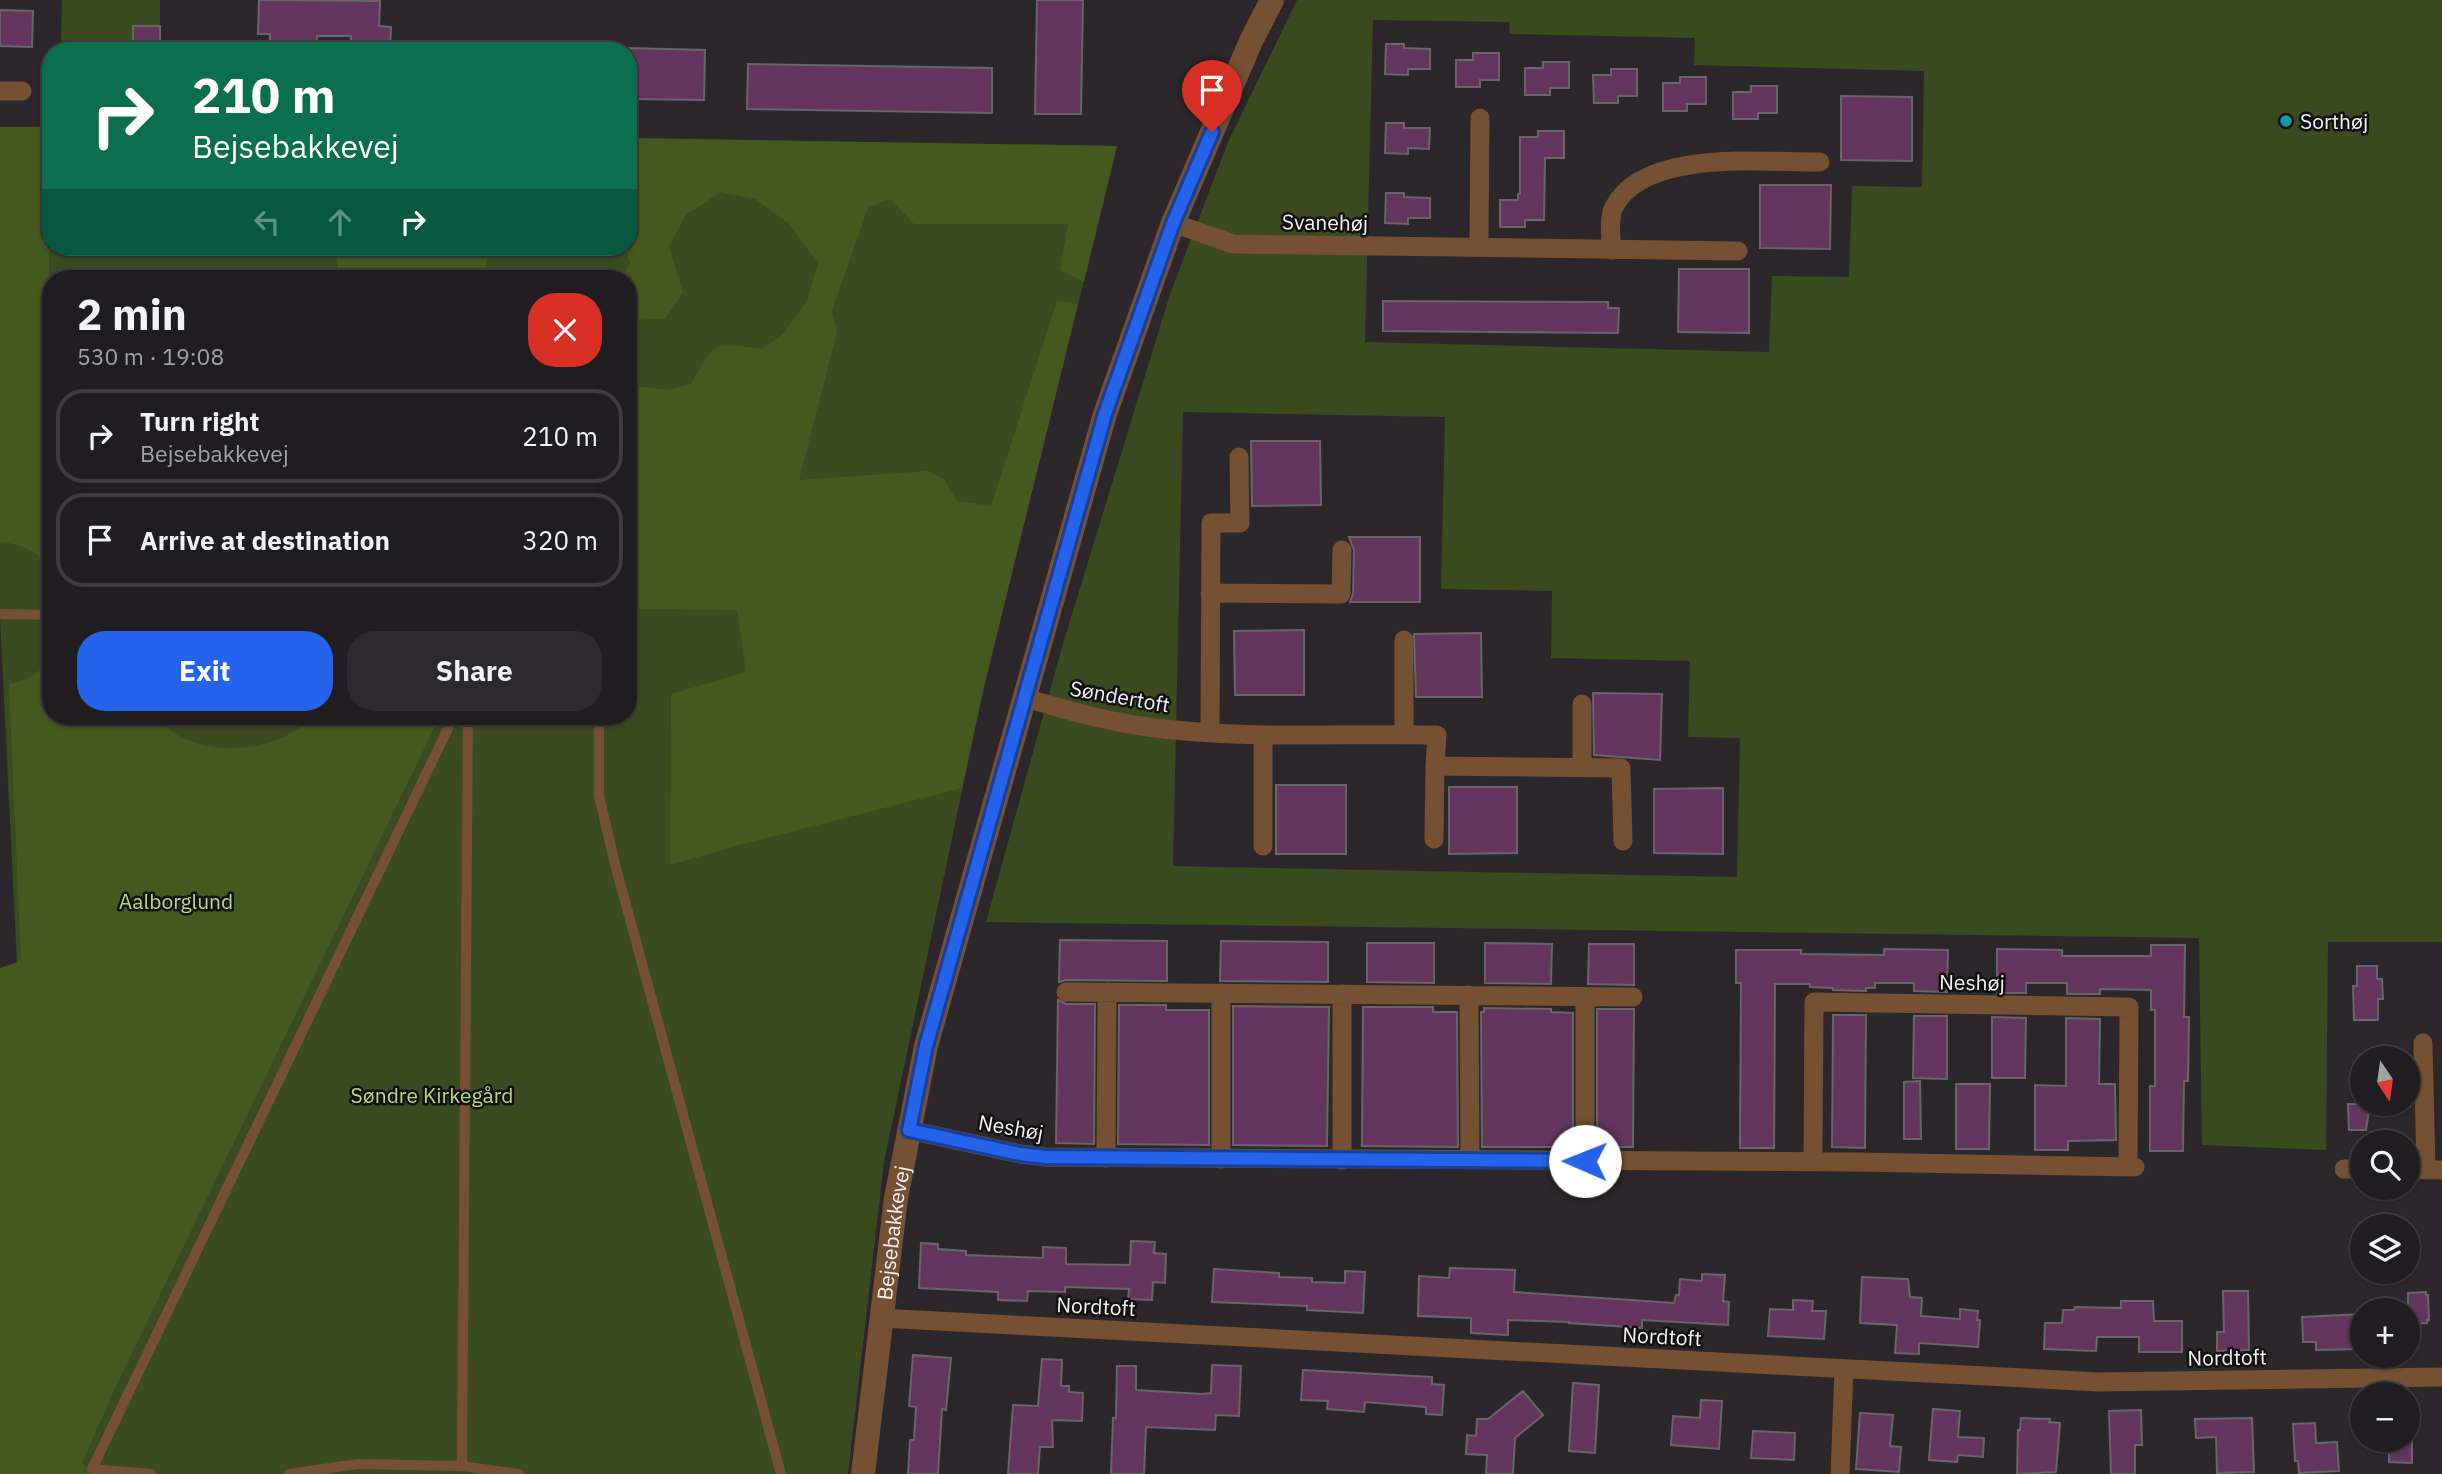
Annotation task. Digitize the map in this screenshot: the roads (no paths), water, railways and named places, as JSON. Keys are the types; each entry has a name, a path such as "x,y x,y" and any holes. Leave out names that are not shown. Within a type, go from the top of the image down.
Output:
{"street":[{"name":"Bejsebakkevej","path":"863,1474 896,1198 926,1046 1105,414 1173,223 1251,41 1272,0"},
{"path":"0,91 22,91"},
{"path":"1479,247 1480,118"},
{"path":"1612,250 1612,210 1631,186 1650,174 1672,166 1698,163 1820,162"},
{"name":"Svanehøj","path":"1173,223 1233,244 1738,251"},
{"path":"1210,732 1211,523 1240,523 1239,457"},
{"path":"1210,593 1341,594 1342,550"},
{"path":"1404,640 1404,734"},
{"name":"Søndertoft","path":"1023,697 1107,720 1150,727 1263,735 1437,735 1434,839"},
{"path":"1582,704 1582,767"},
{"path":"1263,735 1263,846"},
{"path":"1435,766 1621,768 1623,841"},
{"path":"1066,992 1633,996"},
{"path":"1106,1158 1107,992"},
{"path":"1221,993 1222,1158"},
{"path":"1342,995 1342,1160"},
{"path":"1469,995 1470,1160"},
{"path":"1585,997 1585,1161"},
{"name":"Neshøj","path":"909,1130 1046,1157 1812,1161 2132,1167 2129,1007 1814,1002 1812,1161"},
{"path":"2423,1043 2425,1170"},
{"name":"Nordtoft","path":"880,1318 2099,1382 2442,1377"},
{"path":"1840,1474 1844,1369"}],"lane":[{"path":"0,614 42,615"},
{"path":"151,1474 93,1469 452,725"},
{"path":"461,725 468,736"},
{"path":"462,1466 468,725"},
{"path":"599,725 599,796 616,868 781,1474"},
{"path":"289,1474 358,1464 462,1466 519,1474"}],"place":[{"name":"Sorthøj","path":"2286,121"}],"park label":[{"name":"Aalborglund","path":"176,901"},
{"name":"Søndre Kirkegård","path":"432,1095"}]}
